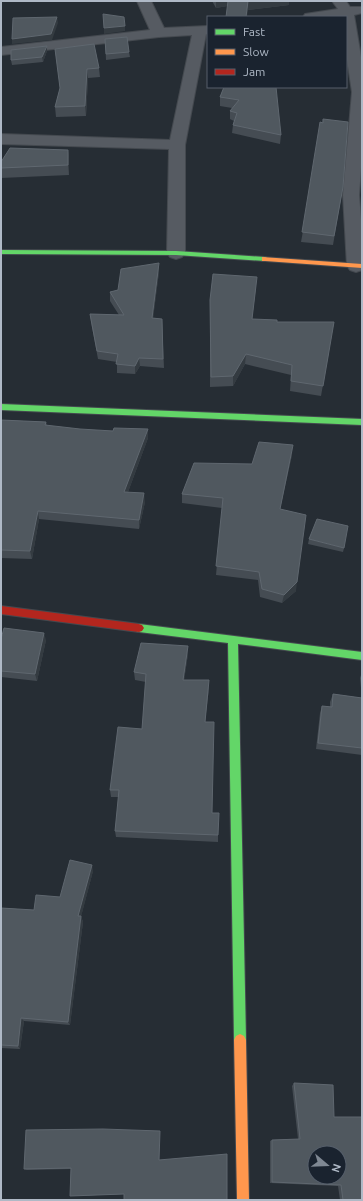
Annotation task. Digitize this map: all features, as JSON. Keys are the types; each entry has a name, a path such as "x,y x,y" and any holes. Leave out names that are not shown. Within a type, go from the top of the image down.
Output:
{"street":[{"path":"144,1 159,34"},
{"path":"1,252 176,252 359,266 351,194 359,92 349,8 314,16"},
{"path":"1,51 159,34 204,31 177,145 176,252"},
{"path":"1,139 177,145"},
{"path":"1,407 362,422"},
{"path":"1,610 233,641 362,656"},
{"path":"233,641 244,1200"}],"building":[{"path":"228,1 248,1 246,16 226,16"},
{"path":"103,14 124,17 125,26 104,28"},
{"path":"57,17 51,34 12,39 13,18"},
{"path":"127,37 129,52 106,54 105,39"},
{"path":"94,44 99,68 87,69 85,106 55,107 60,88 55,49"},
{"path":"47,46 42,57 11,60 11,50"},
{"path":"224,88 276,88 281,135 233,125 237,113 230,111 239,100 220,97"},
{"path":"323,119 348,122 343,187 334,236 302,232 320,122 323,123"},
{"path":"10,148 68,150 68,165 1,168 1,162"},
{"path":"159,263 152,318 162,319 163,359 139,358 135,366 116,364 118,354 97,351 90,314 124,315 110,292 118,290 121,269"},
{"path":"213,274 257,277 252,319 277,320 277,322 334,322 323,386 291,381 292,365 246,354 233,376 211,377 210,300"},
{"path":"1,420 46,422 45,425 80,429 113,431 114,428 148,429 124,492 144,493 139,520 38,511 30,551 1,550"},
{"path":"259,442 293,445 280,509 306,515 297,582 284,595 262,589 259,572 216,566 223,498 182,494 194,463 252,464"},
{"path":"317,519 348,526 344,548 309,539"},
{"path":"4,628 44,633 35,674 1,671 1,639"},
{"path":"141,643 188,646 183,680 209,680 205,722 214,722 212,813 219,813 218,835 115,831 119,790 110,790 118,727 142,729 146,674 134,672"},
{"path":"333,694 362,698 362,748 318,743 322,706 332,707"},
{"path":"70,860 92,865 78,916 81,916 68,1022 21,1018 18,1046 1,1045 1,908 34,910 36,895 60,897"},
{"path":"294,1083 333,1085 334,1117 362,1117 362,1200 343,1200 341,1185 347,1185 347,1145 307,1145 307,1184 272,1182 272,1140 300,1139"},
{"path":"103,1129 160,1131 159,1160 227,1154 227,1200 124,1200 124,1194 70,1196 71,1168 24,1169 26,1130"}],"traffic: fast":[{"path":"1,252 176,253 265,259"},
{"path":"1,407 362,422"},
{"path":"139,628 362,656"},
{"path":"233,641 240,1040"}],"traffic: slow":[{"path":"265,259 362,266"},
{"path":"240,1040 243,1200"}],"traffic: jam":[{"path":"1,610 139,628"}]}
